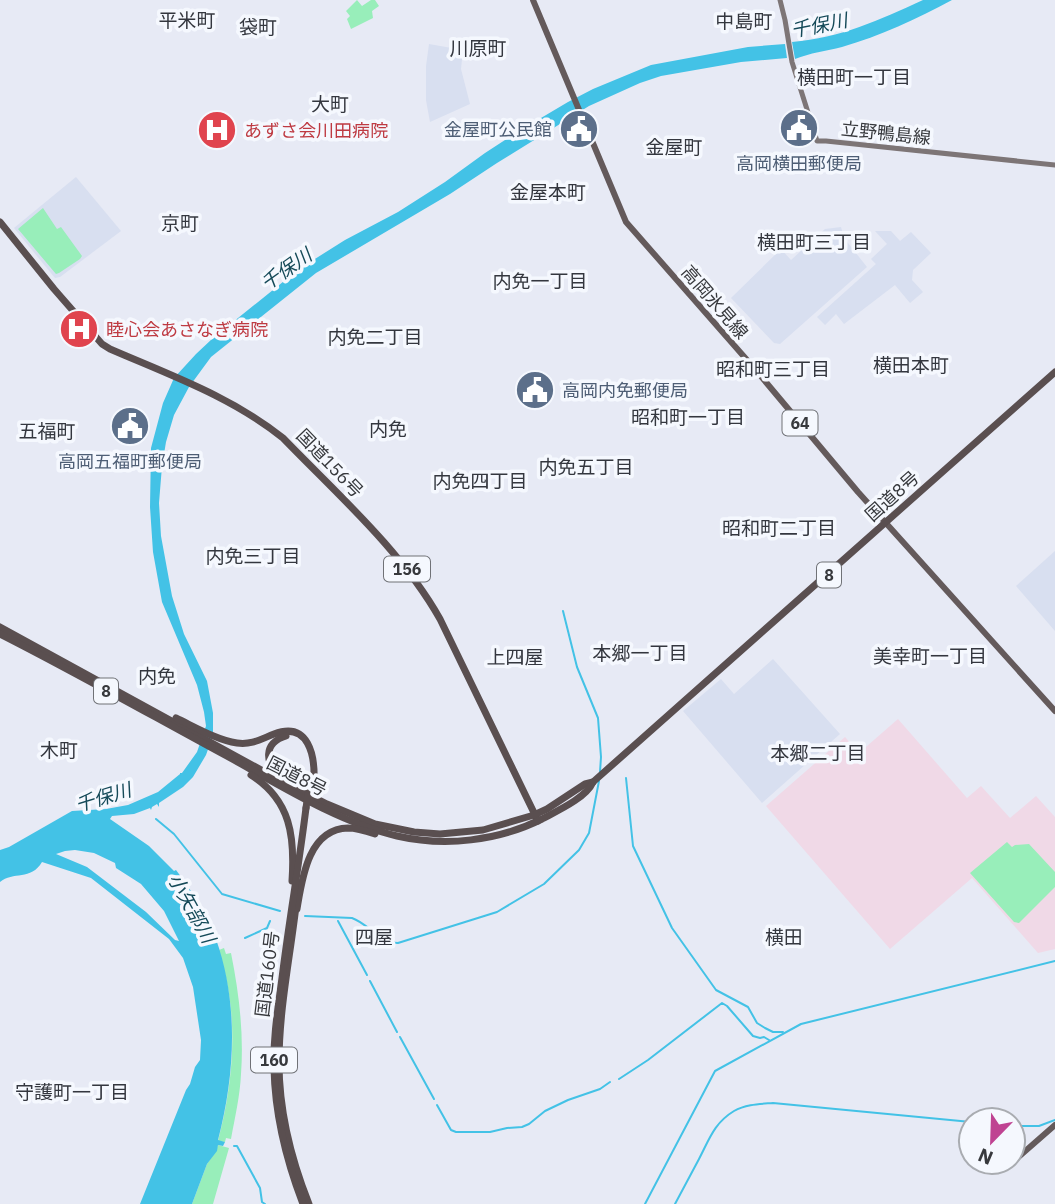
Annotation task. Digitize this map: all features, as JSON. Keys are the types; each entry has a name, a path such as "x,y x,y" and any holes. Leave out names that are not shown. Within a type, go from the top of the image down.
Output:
{"highway":[{"name":"国道156号","path":"0,222 102,344 243,409 283,438 408,570 440,620 536,818"},
{"name":"国道8号","path":"0,634 157,719 174,722 284,788 352,821 397,836 444,841 496,835 536,818 585,784 597,779 1055,372"},
{"name":"8","path":"0,627 146,706"},
{"name":"160","path":"146,706 174,722 235,743 250,744 284,732 299,735 306,741 314,758 293,914"},
{"name":"160","path":"312,780 310,761 302,743 286,736 274,742 269,748 269,760 276,772 319,797 321,801"},
{"name":"国道8号","path":"233,759 375,824 414,832 440,834 483,830 536,818"},
{"name":"160","path":"233,759 270,790 289,823 294,853 293,914"},
{"name":"160","path":"293,914 308,860 321,841 333,832 354,828 423,843 444,841"},
{"name":"国道160号","path":"293,914 276,1020 274,1068 283,1144 303,1204"},
{"name":"国道160号","path":"293,914 279,1062 288,1137 309,1204"}],"main road":[{"name":"高岡氷見線","path":"533,0 615,199 630,228 885,522 1055,712"},
{"name":"立野鴨島線","path":"780,0 792,60 817,141 1055,165"},
{"path":"1027,1150 1055,1125"}],"shaded area":[{"path":"429,44 463,50 461,69 470,104 430,122 426,100"},
{"path":"76,177 121,231 55,278 14,228"},
{"path":"841,227 844,238 867,267 780,344 774,343 731,298 781,249 791,260 825,229"},
{"path":"875,231 891,231 900,241 911,232 931,253 913,270 912,280 923,292 910,303 895,285 844,324 836,314 825,325 817,317 876,264 871,259 887,244"},
{"path":"1055,551 1055,631 1016,586"},
{"path":"773,659 840,734 762,803 683,711 721,679 734,694"},
{"path":"898,719 967,798 981,786 1010,818 1036,796 1055,817 1055,949 1038,953 972,878 890,949 766,806 845,737 859,753"}],"green space":[{"path":"357,0 362,6 375,0 379,6 372,11 373,18 351,29 347,19 350,16 346,11"},
{"path":"43,208 57,229 61,227 82,256 56,274 18,229"},
{"path":"1007,842 1012,847 1029,844 1055,872 1055,887 1019,923 1014,922 970,873"},
{"path":"224,948 226,954 231,953 234,968 242,1043 237,1107 231,1139 226,1138 225,1142 218,1141 229,1084 232,1026 231,1007 219,950"},
{"path":"218,1145 229,1148 213,1204 192,1204 207,1164"}],"water":[{"path":"923,0 952,0 870,38 795,59 792,42 843,32"},
{"name":"小矢部川","path":"785,44 787,58 741,62 661,76 589,106 450,194 316,273 211,357 189,387 174,415 162,466 159,503 161,536 172,596 184,634 207,681 213,713 213,735 206,755 193,777 159,803 159,807 157,804 151,810 150,808 134,814 112,816 110,819 149,846 176,870 208,921 216,939 228,989 231,1065 218,1140 225,1142 223,1146 218,1145 217,1151 207,1164 192,1204 140,1204 200,1060 201,1040 193,987 183,958 169,939 91,878 42,862 33,872 0,882 0,850 72,811 128,805 158,792 182,773 197,752 206,726 204,712 197,685 162,602 153,552 150,507 151,448 163,403 174,378 212,339 299,269 345,240 398,212 519,131 568,102 651,65 748,47","holes":["75,850 94,853 115,863 116,868 141,884 164,911 179,941 87,867 56,854"]}],"waterway":[{"path":"563,611 577,667 598,718 600,772"},
{"path":"626,778 633,846 672,928 716,990 748,1007 757,1023 773,1032 783,1032"},
{"path":"305,916 352,918 385,940 398,943 497,912 544,884 579,850 589,833 599,781"},
{"path":"156,819 174,834 222,894 280,911"},
{"path":"245,938 267,928 270,921"},
{"path":"338,921 367,975"},
{"path":"645,1204 715,1071 801,1024 1055,961"},
{"path":"370,981 397,1032"},
{"path":"619,1079 722,1003 753,1036 769,1040"},
{"path":"400,1037 434,1099"},
{"path":"437,1105 451,1130 490,1132 522,1127 545,1111 600,1089 610,1082"},
{"path":"675,1204 717,1126 727,1116 743,1107 773,1103 957,1121"},
{"path":"1027,1126 1039,1126 1055,1120"},
{"path":"234,1146 237,1146 260,1188 262,1202 265,1204"}],"place":[{"name":"高岡横田郵便局","path":"799,128"},
{"name":"金屋町公民館","path":"579,129"},
{"name":"あずさ会川田病院","path":"217,130"},
{"name":"睦心会あさなぎ病院","path":"79,329"},
{"name":"高岡内免郵便局","path":"535,390"},
{"name":"高岡五福町郵便局","path":"130,426"}],"district":[{"name":"平米町","path":"187,20"},
{"name":"中島町","path":"744,21"},
{"name":"袋町","path":"258,27"},
{"name":"川原町","path":"478,48"},
{"name":"横田町一丁目","path":"854,77"},
{"name":"大町","path":"330,104"},
{"name":"金屋町","path":"674,147"},
{"name":"金屋本町","path":"548,192"},
{"name":"京町","path":"180,223"},
{"name":"横田町三丁目","path":"814,242"},
{"name":"内免一丁目","path":"540,281"},
{"name":"内免二丁目","path":"375,337"},
{"name":"横田本町","path":"911,365"},
{"name":"昭和町三丁目","path":"773,369"},
{"name":"昭和町一丁目","path":"688,417"},
{"name":"内免","path":"388,429"},
{"name":"五福町","path":"47,431"},
{"name":"内免五丁目","path":"586,467"},
{"name":"内免四丁目","path":"480,481"},
{"name":"昭和町二丁目","path":"779,528"},
{"name":"内免三丁目","path":"253,556"},
{"name":"本郷一丁目","path":"640,653"},
{"name":"美幸町一丁目","path":"930,656"},
{"name":"上四屋","path":"515,657"},
{"name":"内免","path":"157,676"},
{"name":"木町","path":"59,750"},
{"name":"本郷二丁目","path":"818,753"},
{"name":"四屋","path":"374,937"},
{"name":"横田","path":"784,937"},
{"name":"守護町一丁目","path":"72,1092"}],"water label":[{"name":"千保川","path":"819,25"},
{"name":"千保川","path":"286,269"},
{"name":"千保川","path":"103,797"}]}
